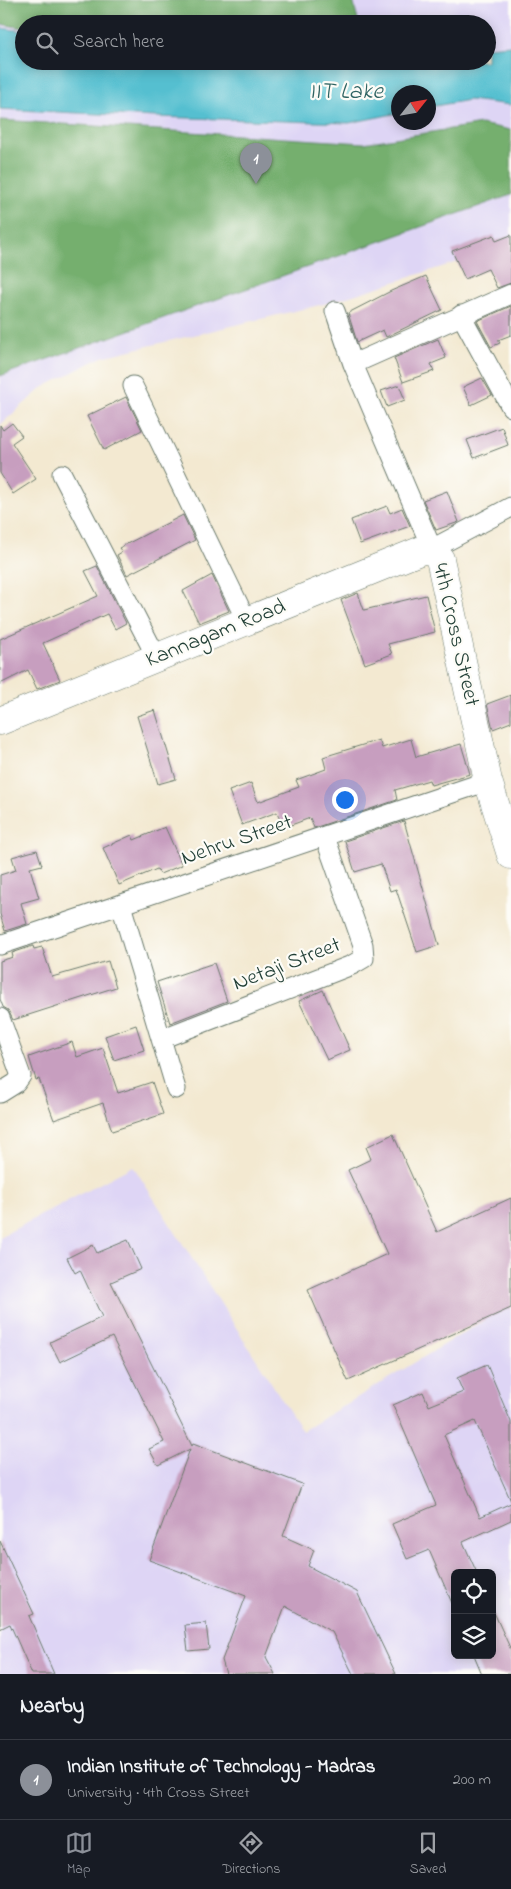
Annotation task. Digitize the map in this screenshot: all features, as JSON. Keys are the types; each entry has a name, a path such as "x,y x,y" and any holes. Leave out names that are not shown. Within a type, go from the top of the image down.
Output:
{"street":[{"path":"353,364 511,294"},
{"name":"4th Cross Street","path":"335,311 353,364 432,549 440,559 488,782 510,847"},
{"path":"461,315 511,408"},
{"path":"133,386 247,622"},
{"path":"62,474 156,658"},
{"path":"432,549 511,507"},
{"name":"Kannagam Road","path":"0,721 422,550 432,549"},
{"name":"Nehru Street","path":"0,945 488,782"},
{"name":"Netaji Street","path":"161,1039 352,965 364,958 363,945 325,837"},
{"path":"121,905 176,1089"},
{"path":"0,1018 21,1076 16,1083 0,1092"}],"shaded area":[{"path":"0,0 511,0 511,245 328,303 102,357 42,388 0,425"},
{"path":"133,1166 302,1431 511,1304 511,1674 0,1674 0,1237"}],"green space":[{"path":"0,0 353,0 357,15 15,15 15,26 0,24"},
{"path":"0,120 364,143 481,124 511,130 511,195 0,376"}],"water":[{"name":"IIT Lake","path":"0,28 15,30 15,70 496,70 496,46 511,45 511,105 469,100 436,106 436,85 391,85 391,114 349,123 155,117 0,109"}],"building":[{"path":"494,235 496,241 511,235 511,283 497,288 488,269 465,279 452,251"},
{"path":"426,276 442,310 386,337 383,330 357,342 348,313"},
{"path":"511,306 511,335 498,340 500,343 491,347 477,321"},
{"path":"438,339 446,358 431,364 434,371 403,382 394,358"},
{"path":"482,378 492,395 471,405 463,387"},
{"path":"399,385 405,400 387,407 381,391"},
{"path":"126,397 142,430 104,450 87,416"},
{"path":"12,423 22,436 12,443 36,479 13,494 0,473 0,425 3,430"},
{"path":"502,427 508,445 474,458 467,440"},
{"path":"447,491 459,522 436,530 423,500"},
{"path":"387,506 390,513 402,508 410,526 360,544 351,520"},
{"path":"183,515 195,540 127,575 117,555 122,552 119,548"},
{"path":"97,566 126,623 115,629 107,614 43,643 60,680 37,689 28,670 0,684 0,639 98,596 85,571"},
{"path":"212,575 229,611 199,623 183,591"},
{"path":"358,593 364,610 426,595 435,632 388,644 392,654 365,664 341,600"},
{"path":"511,695 511,722 493,729 487,704"},
{"path":"155,710 176,779 158,784 137,716"},
{"path":"411,739 416,757 461,744 470,774 431,785 429,780 395,790 397,800 314,828 310,818 283,828 277,812 242,825 229,791 251,783 258,802 299,787 296,780 326,769 323,757 379,740 382,748"},
{"path":"404,821 439,945 417,952 396,889 390,891 381,864 355,872 345,841"},
{"path":"165,827 182,865 160,874 157,869 119,885 103,848 132,835 134,840"},
{"path":"37,850 42,865 30,868 39,898 21,903 27,924 5,931 0,914 0,875 16,870 12,857"},
{"path":"33,946 34,949 42,947 52,977 108,961 116,987 13,1020 8,1010 3,1007 0,999 0,961 13,957 12,953"},
{"path":"214,963 227,1001 170,1023 157,982"},
{"path":"323,990 350,1050 327,1060 299,1001"},
{"path":"136,1025 144,1050 114,1060 105,1036"},
{"path":"72,1042 77,1057 103,1048 118,1093 152,1082 163,1114 112,1131 103,1103 54,1120 39,1079 36,1080 29,1057"},
{"path":"393,1134 437,1232 511,1198 511,1308 348,1381 308,1290 387,1254 348,1170 371,1159 366,1147"},
{"path":"128,1240 141,1269 111,1282 192,1446 193,1443 302,1484 283,1536 314,1550 308,1566 357,1592 396,1674 353,1674 332,1632 285,1606 266,1657 275,1674 226,1674 222,1660 246,1596 149,1560 190,1449 158,1465 149,1449 164,1442 112,1337 60,1362 50,1342 102,1317 80,1270 75,1273 67,1258 93,1245 97,1253"},
{"path":"487,1365 511,1422 511,1501 475,1421 444,1435 480,1517 511,1503 511,1520 463,1542 475,1569 451,1569 451,1601 429,1550 407,1559 392,1524 436,1505 393,1405 423,1392 429,1406 463,1392 457,1378"},
{"path":"0,1541 34,1614 29,1616 54,1674 32,1674 10,1624 0,1629"},
{"path":"496,1617 511,1650 511,1674 482,1674 476,1659 496,1659"},
{"path":"206,1623 209,1649 188,1651 185,1625"}],"place":[{"name":"Indian Institute of Technology - Madras","path":"256,184"}]}
